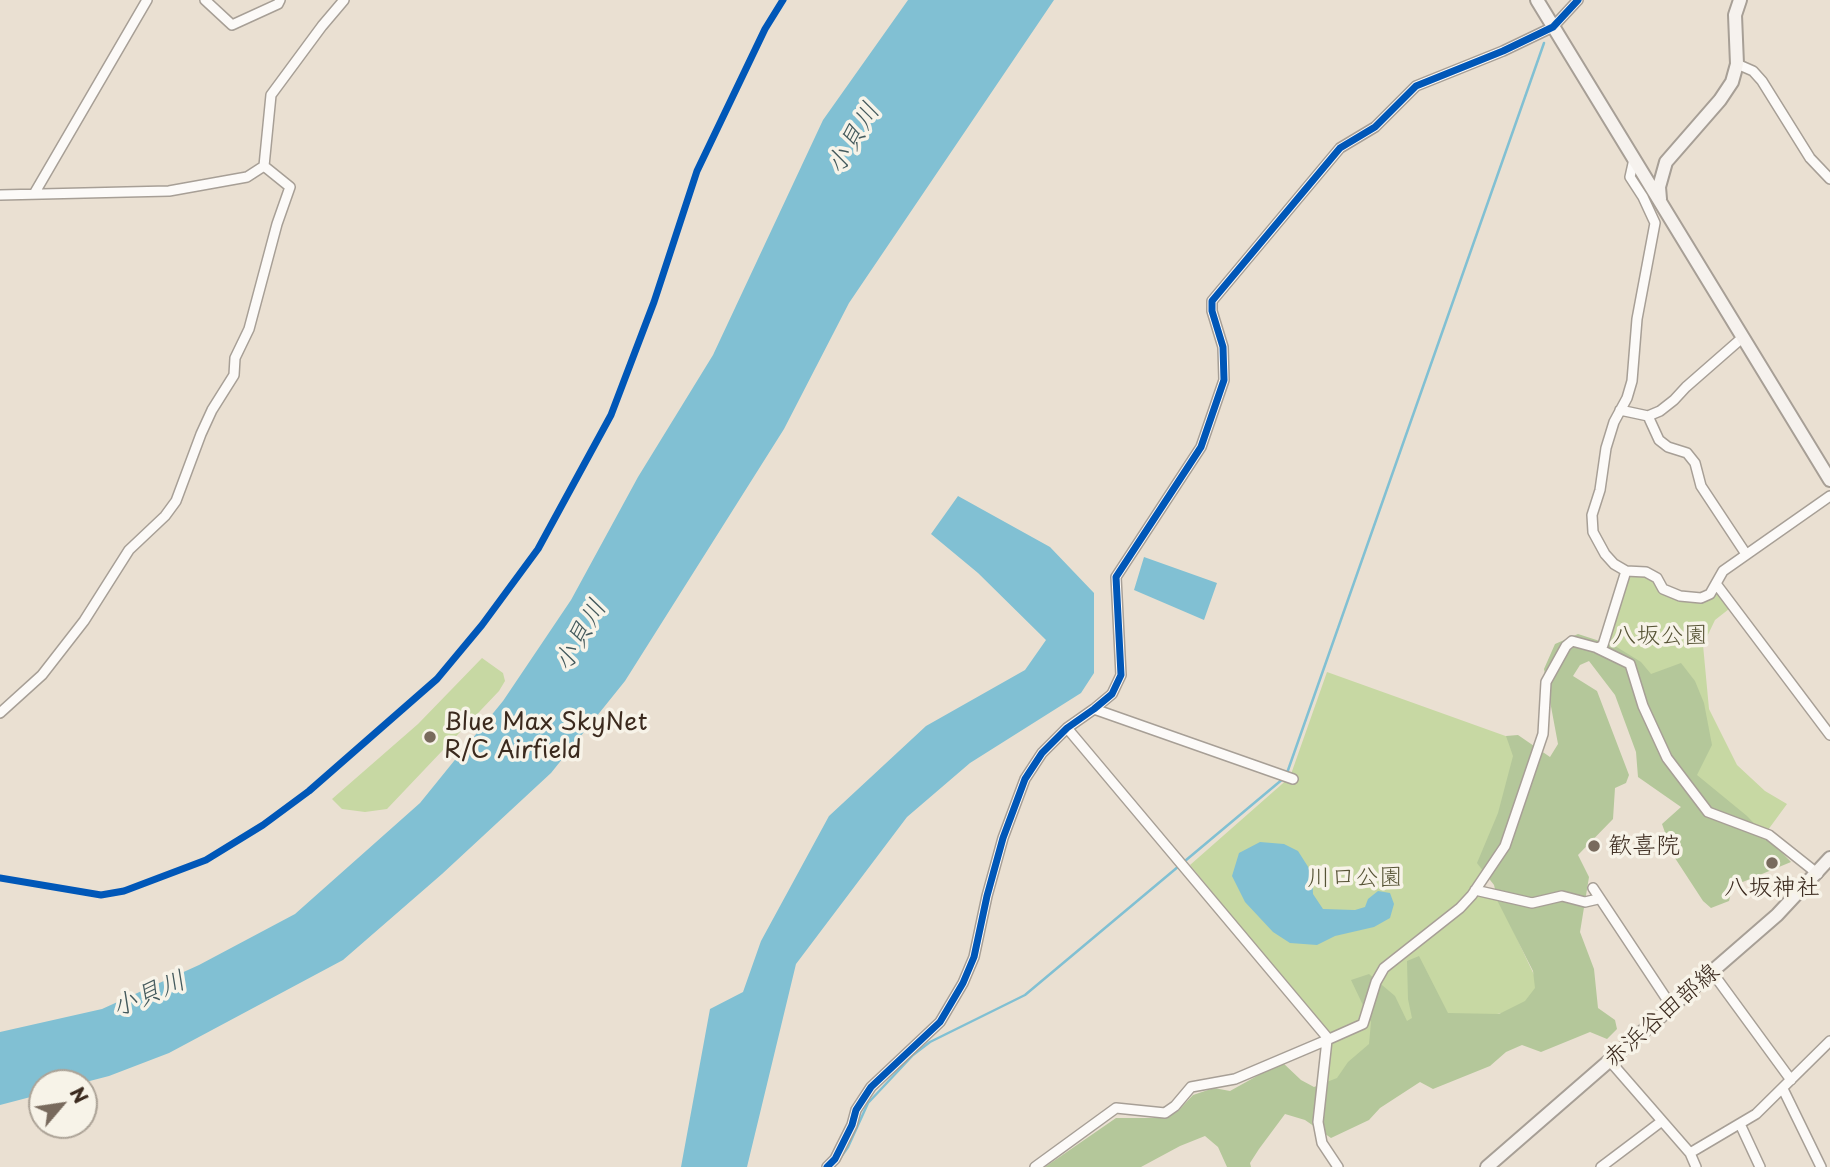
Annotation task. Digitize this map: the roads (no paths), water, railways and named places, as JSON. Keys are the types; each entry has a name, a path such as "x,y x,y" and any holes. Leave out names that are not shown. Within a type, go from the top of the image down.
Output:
{"street":[{"path":"34,194 147,0"},
{"path":"205,0 232,25 278,4 280,0"},
{"path":"264,166 271,95 344,0"},
{"path":"1538,0 1830,480"},
{"path":"827,1167 835,1159 852,1125 856,1110 871,1087 940,1023 963,983 974,957 1003,838 1025,779 1042,753 1067,727 1112,694 1121,675 1116,577 1201,447 1224,380 1223,347 1212,311 1212,301 1340,148 1375,127 1416,86 1503,51 1553,27 1578,0"},
{"path":"1661,203 1659,187 1667,162 1732,82 1737,64 1734,27 1740,0"},
{"path":"1737,64 1753,71 1762,81 1810,158 1830,179"},
{"path":"1634,159 1630,177 1655,223 1637,319 1632,381 1606,448 1600,490 1592,515 1593,532 1605,554 1614,564 1626,571 1646,572 1657,578 1663,589 1691,598 1702,598 1710,594 1723,571 1830,496"},
{"path":"0,195 169,191 247,177 264,166"},
{"path":"0,713 42,675 84,621 129,550 165,516 176,501 207,422 234,375 235,358 249,329 277,223 290,187 264,166"},
{"path":"1620,410 1648,416 1674,400 1685,387 1742,338"},
{"path":"1648,416 1659,440 1668,447 1687,453 1695,463 1701,486 1746,554"},
{"path":"1597,648 1604,645 1626,571"},
{"path":"1717,584 1830,735"},
{"path":"1035,1167 1116,1108 1165,1114 1191,1087 1236,1079 1363,1024 1376,982 1384,968 1460,908 1505,846 1543,734 1546,682 1566,646 1572,641 1597,648 1630,664 1643,706 1667,758 1708,812 1769,835 1818,874"},
{"path":"1094,709 1293,779"},
{"path":"1067,727 1326,1036 1318,1122 1322,1143 1338,1167"},
{"name":"赤浜谷田部線","path":"1488,1167 1777,915 1818,874 1830,858"},
{"path":"1593,888 1672,1007"},
{"path":"1475,890 1532,903 1562,896 1585,902 1598,899"},
{"path":"1712,972 1791,1080"},
{"path":"1609,1060 1662,1121 1692,1162 1756,1114 1830,1041"},
{"path":"1783,1089 1821,1167"},
{"path":"1601,1167 1662,1121"},
{"path":"1740,1124 1760,1167"}],"water":[{"name":"小貝川","path":"908,0 1054,0 849,303 784,429 625,681 551,773 442,874 343,960 169,1053 109,1076 98,1079 98,1069 28,1069 28,1098 0,1105 0,1032 102,1009 199,965 295,914 420,803 503,701 571,600 638,477 713,355 823,120"},
{"path":"958,496 1050,547 1094,593 1094,673 1081,693 970,763 907,817 796,964 747,1167 681,1167 710,1009 743,992 761,941 829,816 926,726 1025,670 1046,640 978,573 931,534"},
{"path":"1144,557 1217,583 1204,620 1134,590"},
{"path":"1260,842 1284,844 1298,851 1312,873 1313,894 1323,909 1355,910 1365,907 1368,899 1378,891 1390,893 1394,904 1390,918 1374,927 1335,936 1317,945 1290,943 1273,932 1245,902 1232,876 1239,853"}],"waterway":[{"path":"1287,773 1544,43"},
{"path":"834,1167 848,1147 868,1103 913,1055 930,1042 1025,995 1284,778"}],"place":[{"name":"Blue Max SkyNet R/C Airfield","path":"430,737"},
{"name":"歓喜院","path":"1594,846"},
{"name":"八坂神社","path":"1772,863"}],"park label":[{"name":"八坂公園","path":"1660,636"},
{"name":"川口公園","path":"1355,878"}]}
